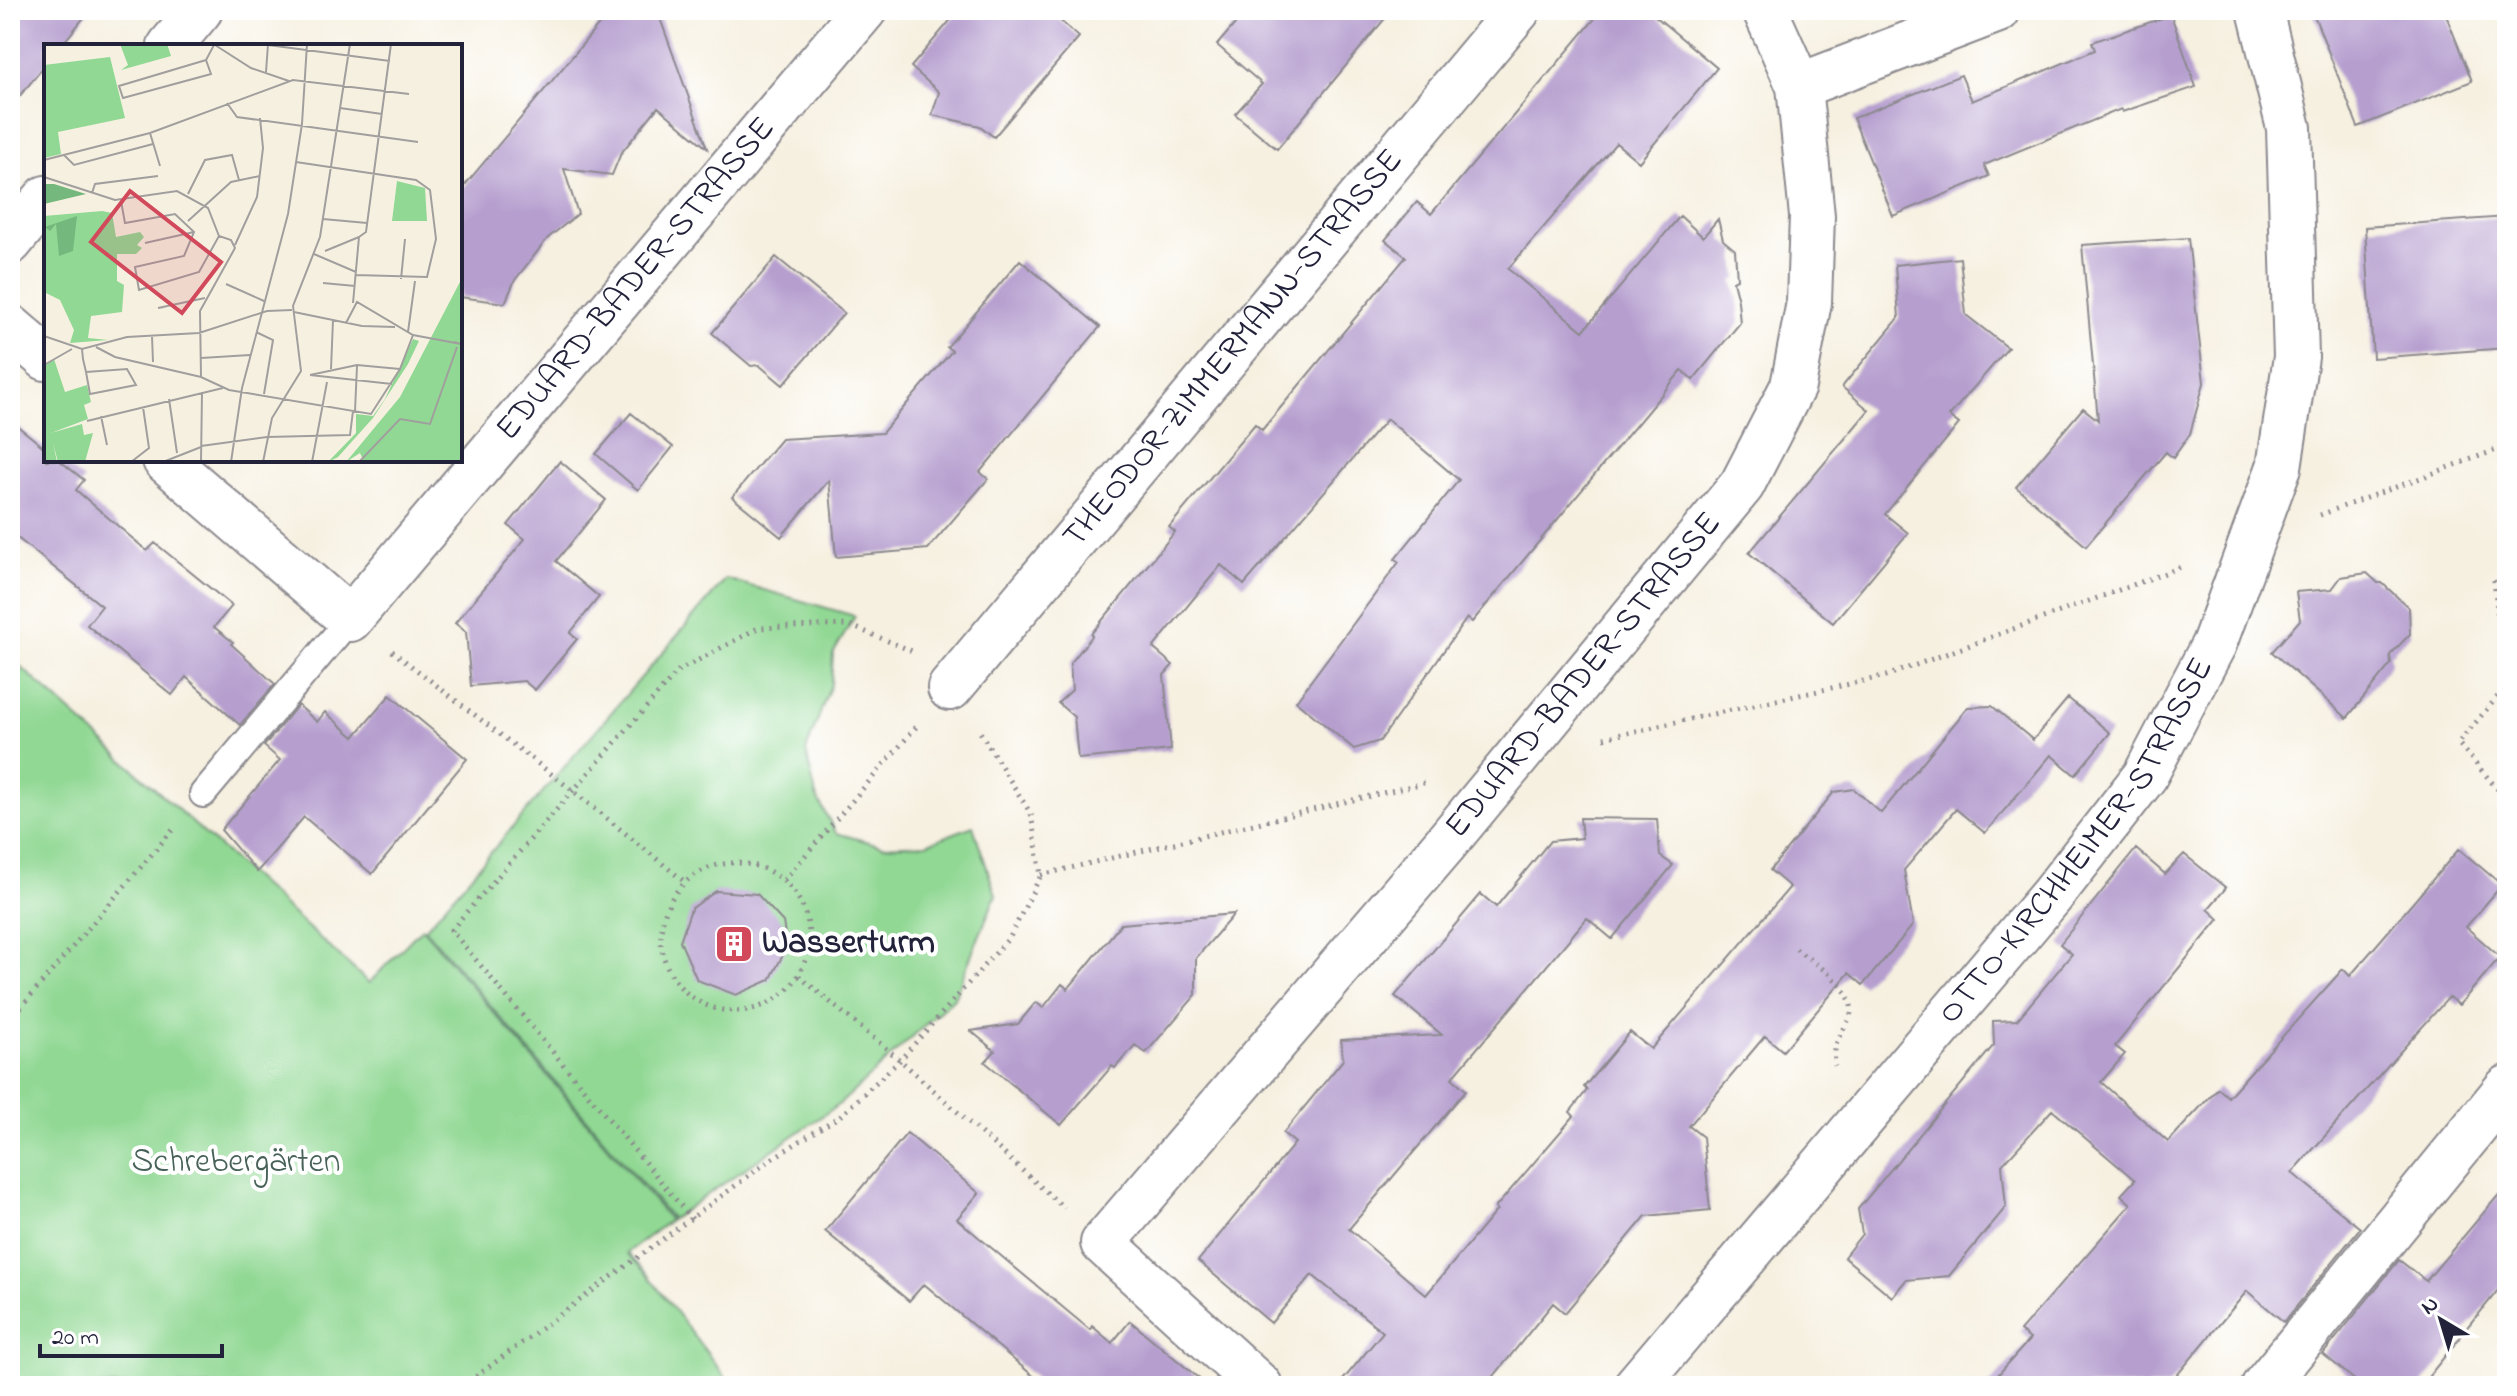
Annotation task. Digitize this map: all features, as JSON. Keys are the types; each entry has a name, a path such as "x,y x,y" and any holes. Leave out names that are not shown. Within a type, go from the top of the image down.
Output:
{"street":[{"path":"172,44 200,10"},
{"name":"EDUARD-BADER-STRASSE","path":"350,619 864,10"},
{"name":"THEODOR-ZIMMERMANN-STRASSE","path":"950,688 1518,10"},
{"name":"EDUARD-BADER-STRASSE","path":"1103,1243 1513,761 1742,485 1793,386 1809,302 1812,216 1799,86 1765,10"},
{"path":"1799,86 1998,10"},
{"name":"OTTO-KIRCHHEIMER-STRASSE","path":"1636,1386 2052,895 2136,788 2214,644 2279,467 2296,357 2289,128 2260,10"},
{"path":"10,242 44,200"},
{"path":"10,327 44,356"},
{"path":"167,462 350,619"},
{"path":"2264,1386 2507,1088"},
{"path":"1103,1243 1260,1386"}],"lane":[{"path":"203,794 350,619"}],"path":[{"path":"2316,517 2507,446"},
{"path":"1041,875 1576,744 1886,676 2197,561"},
{"path":"2494,580 2505,688 2458,743 2507,800"},
{"path":"350,619 572,790 685,882"},
{"path":"463,1386 692,1219 773,1158 840,1116 900,1060 1010,937 1041,875 1031,814 1004,767 950,688 910,649 849,625 758,628 678,671 451,930 692,1219"},
{"path":"784,880 950,688"},
{"path":"10,1020 203,794"},
{"path":"735,862 761,867 784,880 800,901 810,926 809,952 799,976 780,997 755,1010 726,1011 699,1003 677,985 664,960 661,932 668,904 685,882 708,868 735,862"},
{"path":"1796,949 1844,988 1850,997 1851,1015 1834,1047 1836,1076"},
{"path":"799,976 900,1060 1103,1243"}],"green space":[{"path":"726,579 855,616 833,654 831,684 806,751 816,796 836,833 883,846 926,844 973,826 996,895 954,998 841,1103 672,1219 425,929"},
{"name":"Schrebergärten","path":"10,657 369,983 422,928 670,1220 627,1253 647,1274 732,1386 10,1386"}],"building":[{"path":"10,10 90,10 63,44 44,44 44,66 10,108"},
{"path":"611,10 657,10 707,148 658,107 621,153 612,175 564,169 578,214 548,238 515,280 505,303 462,297 462,189"},
{"path":"959,10 1048,10 1079,37 994,137 980,126 932,115 939,92 911,67"},
{"path":"1247,10 1392,10 1277,149 1235,114 1262,84 1217,45"},
{"path":"1602,10 1648,10 1717,68 1639,162 1616,143 1508,269 1583,331 1680,216 1703,237 1718,219 1723,240 1735,250 1737,279 1733,281 1740,323 1693,380 1682,370 1472,622 1467,618 1380,741 1354,749 1296,701 1399,562 1395,559 1459,480 1387,419 1244,585 1221,565 1153,648 1173,665 1164,675 1171,750 1078,759 1074,717 1058,703 1072,690 1070,664 1175,532 1169,527 1255,424 1262,430 1406,257 1385,240 1417,202 1431,214"},
{"path":"2312,10 2444,10 2472,81 2358,127"},
{"path":"2171,15 2196,87 2122,112 2121,109 1984,165 1989,176 1893,216 1853,118 1961,75 1972,101 2095,50 2092,42"},
{"path":"2507,217 2507,348 2373,358 2365,227"},
{"path":"2188,238 2204,383 2190,434 2173,458 2166,452 2086,546 2016,487 2083,408 2098,420 2082,245"},
{"path":"776,257 844,313 783,385 759,365 751,366 712,333"},
{"path":"1960,258 1966,315 2008,348 1949,416 1959,424 1885,514 1908,533 1833,623 1749,553 1869,410 1842,387 1899,318 1895,265"},
{"path":"1020,260 1100,327 980,472 988,479 928,549 836,557 829,480 781,537 732,497 781,439 882,433 952,351 947,347"},
{"path":"631,413 673,447 638,490 596,454"},
{"path":"10,420 44,447 44,462 62,462 84,480 76,490 147,551 155,543 232,606 214,627 275,684 240,725 186,677 172,695 87,625 102,606 10,532"},
{"path":"560,461 606,500 556,561 599,597 570,633 577,639 535,690 524,681 471,686 466,632 455,623 525,539 508,525"},
{"path":"2367,573 2409,608 2410,634 2390,655 2391,664 2347,718 2272,652 2300,620 2296,592 2332,589 2341,577"},
{"path":"390,695 467,759 372,874 304,817 257,872 221,830 280,760 264,746 298,705 317,722 325,712 354,737"},
{"path":"2068,698 2110,733 2075,775 2051,755 1985,833 1956,809 1904,870 1913,925 1863,985 1849,973 1783,1051 1765,1036 1689,1126 1703,1137 1710,1210 1646,1216 1565,1313 1553,1303 1486,1386 1338,1386 1383,1332 1312,1275 1271,1323 1198,1261 1295,1143 1283,1133 1343,1060 1341,1040 1442,1035 1395,996 1481,894 1496,907 1550,841 1582,838 1580,818 1657,819 1660,856 1673,865 1612,939 1587,918 1452,1078 1466,1090 1349,1229 1426,1295 1574,1116 1570,1112 1587,1090 1584,1087 1630,1032 1651,1049 1790,887 1770,870 1834,792 1854,789 1881,813 1968,707 1992,706 2033,740"},
{"path":"2136,849 2165,874 2184,854 2226,888 2208,909 2219,919 2115,1046 2125,1054 2101,1082 2168,1142 2218,1088 2228,1097 2343,969 2350,976 2459,849 2502,885 2466,927 2500,957 2459,1005 2449,997 2292,1173 2360,1228 2284,1322 2247,1291 2168,1386 1988,1386 2030,1339 2020,1331 2131,1204 2121,1195 2135,1180 2052,1110 2002,1165 2006,1207 1949,1276 1906,1280 1892,1297 1844,1257 1862,1234 1858,1209 1994,1045 1993,1021 2017,1020 2072,954 2060,944"},
{"name":"Wasserturm","path":"716,891 757,894 783,922 787,947 770,980 736,995 697,980 680,941 691,909"},
{"path":"1234,914 1196,958 1196,995 1146,1053 1135,1045 1115,1068 1112,1066 1061,1125 985,1062 995,1051 971,1031 1018,1024 1036,1002 1043,1008 1062,984 1068,989 1121,924"},
{"path":"907,1133 979,1193 957,1219 1090,1330 1092,1326 1112,1343 1130,1321 1208,1386 1058,1386 1049,1379 1044,1385 924,1284 909,1301 825,1231"},
{"path":"2507,1185 2507,1279 2421,1386 2362,1386 2323,1354 2399,1260 2426,1281"}],"place":[{"name":"Wasserturm","path":"734,944"}]}
